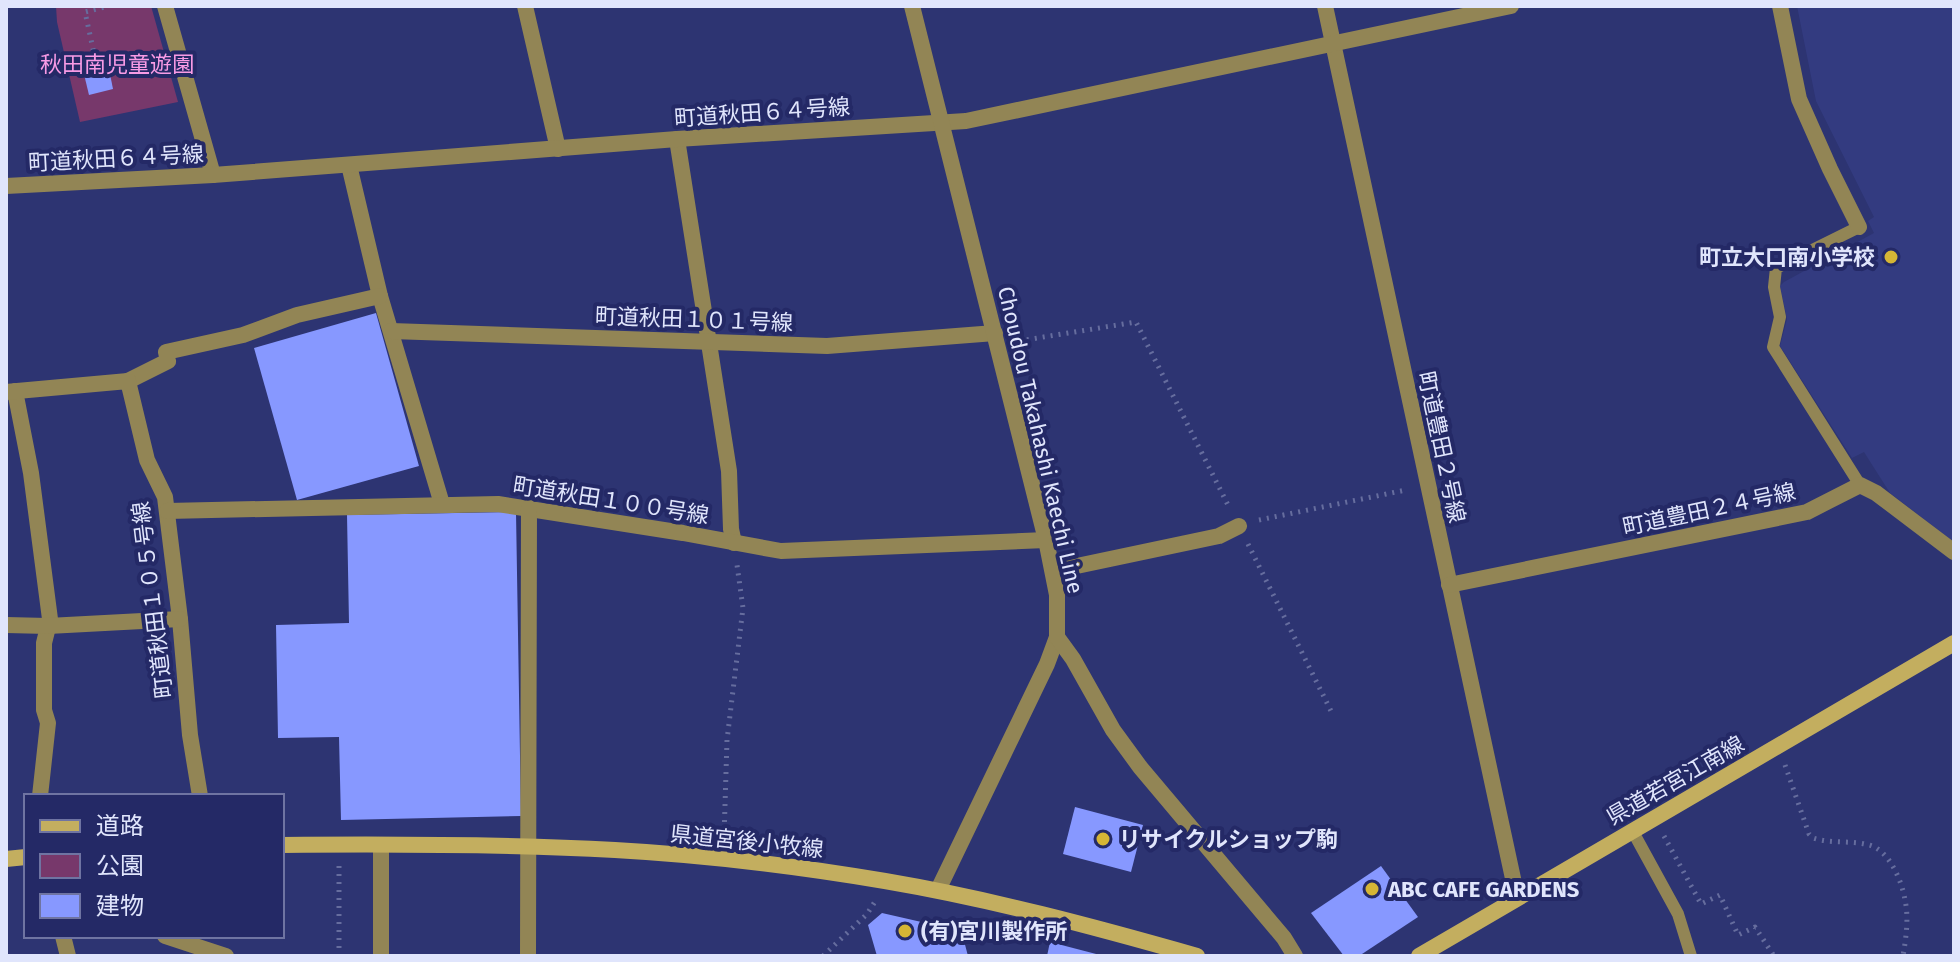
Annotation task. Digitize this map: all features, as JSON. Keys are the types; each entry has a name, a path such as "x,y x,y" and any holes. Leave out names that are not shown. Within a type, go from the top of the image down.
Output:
{"main road":[{"name":"県道若宮江南線","path":"1419,956 1954,643"},
{"name":"県道宮後小牧線","path":"284,845 530,847 617,850 723,859 938,890 1197,956"}],"street":[{"path":"165,6 213,175"},
{"path":"525,6 558,149"},
{"name":"Choudou Takahashi Kaechi Line","path":"912,6 1046,540 1058,605 1057,637"},
{"name":"町道豊田２号線","path":"1325,6 1517,897"},
{"name":"町道秋田６４号線","path":"6,186 213,175 677,139 966,121 1511,6"},
{"path":"1780,6 1799,99 1859,227"},
{"path":"677,139 729,471 734,543"},
{"path":"349,165 380,296 442,504"},
{"path":"40,794 48,723 44,710 44,643 50,619 31,473 11,392 128,381 168,361 166,352 243,335 297,315 380,296"},
{"name":"町道秋田１０１号線","path":"391,331 827,346 997,339"},
{"name":"町道秋田１０５号線","path":"128,381 147,460 165,497 190,735 200,794"},
{"path":"1860,485 1876,493 1954,552"},
{"name":"町道豊田２４号線","path":"1449,585 1807,512 1860,485"},
{"name":"町道秋田１００号線","path":"167,511 498,504 781,551 1046,540"},
{"path":"528,956 529,508"},
{"path":"1053,571 1219,536 1239,526"},
{"path":"6,625 48,626 180,619"},
{"path":"938,890 1047,664 1057,637"},
{"path":"1057,637 1113,730 1140,767 1284,938 1295,956"},
{"path":"381,845 381,956"},
{"path":"171,938 226,956"}],"lane":[{"path":"1859,227 1776,268 1774,287 1780,317 1773,347 1860,485"},
{"path":"1632,830 1678,914 1691,956"}],"path":[{"path":"95,58 85,12 109,6"},
{"path":"997,339 1136,322 1332,713"},
{"path":"1239,526 1428,485"},
{"path":"723,859 727,740 743,608 734,543"},
{"path":"1778,746 1809,834 1818,840 1869,845 1887,857 1905,900 1903,956"},
{"path":"1654,817 1701,904 1720,895 1738,935 1755,927 1774,956"},
{"path":"339,845 339,956"},
{"path":"823,956 867,914 883,880"}],"shaded area":[{"name":"町立大口南小学校","path":"1797,6 1954,6 1954,542 1890,493 1864,452 1852,458 1780,346 1787,319 1780,286 1874,233 1868,221 1874,217 1816,101"}],"green space":[{"name":"秋田南児童遊園","path":"56,6 151,6 178,102 80,122"}],"building":[{"path":"108,64 113,89 89,95 83,70"},
{"path":"376,313 419,466 297,500 254,348"},
{"path":"516,512 521,816 341,820 339,737 278,738 276,625 349,623 347,515"},
{"name":"リサイクルショップ駒","path":"1075,807 1143,825 1131,872 1063,854"},
{"name":"ABC CAFE GARDENS","path":"1381,866 1418,917 1359,956 1344,956 1311,913"},
{"name":"(有)宮川製作所","path":"882,913 939,926 944,941 963,937 968,956 877,956 868,925"},
{"path":"1050,942 1100,955 1100,956 1047,956"}],"place":[{"name":"町立大口南小学校","path":"1891,257"},
{"name":"リサイクルショップ駒","path":"1103,839"},
{"name":"ABC CAFE GARDENS","path":"1372,889"},
{"name":"(有)宮川製作所","path":"905,931"}]}
